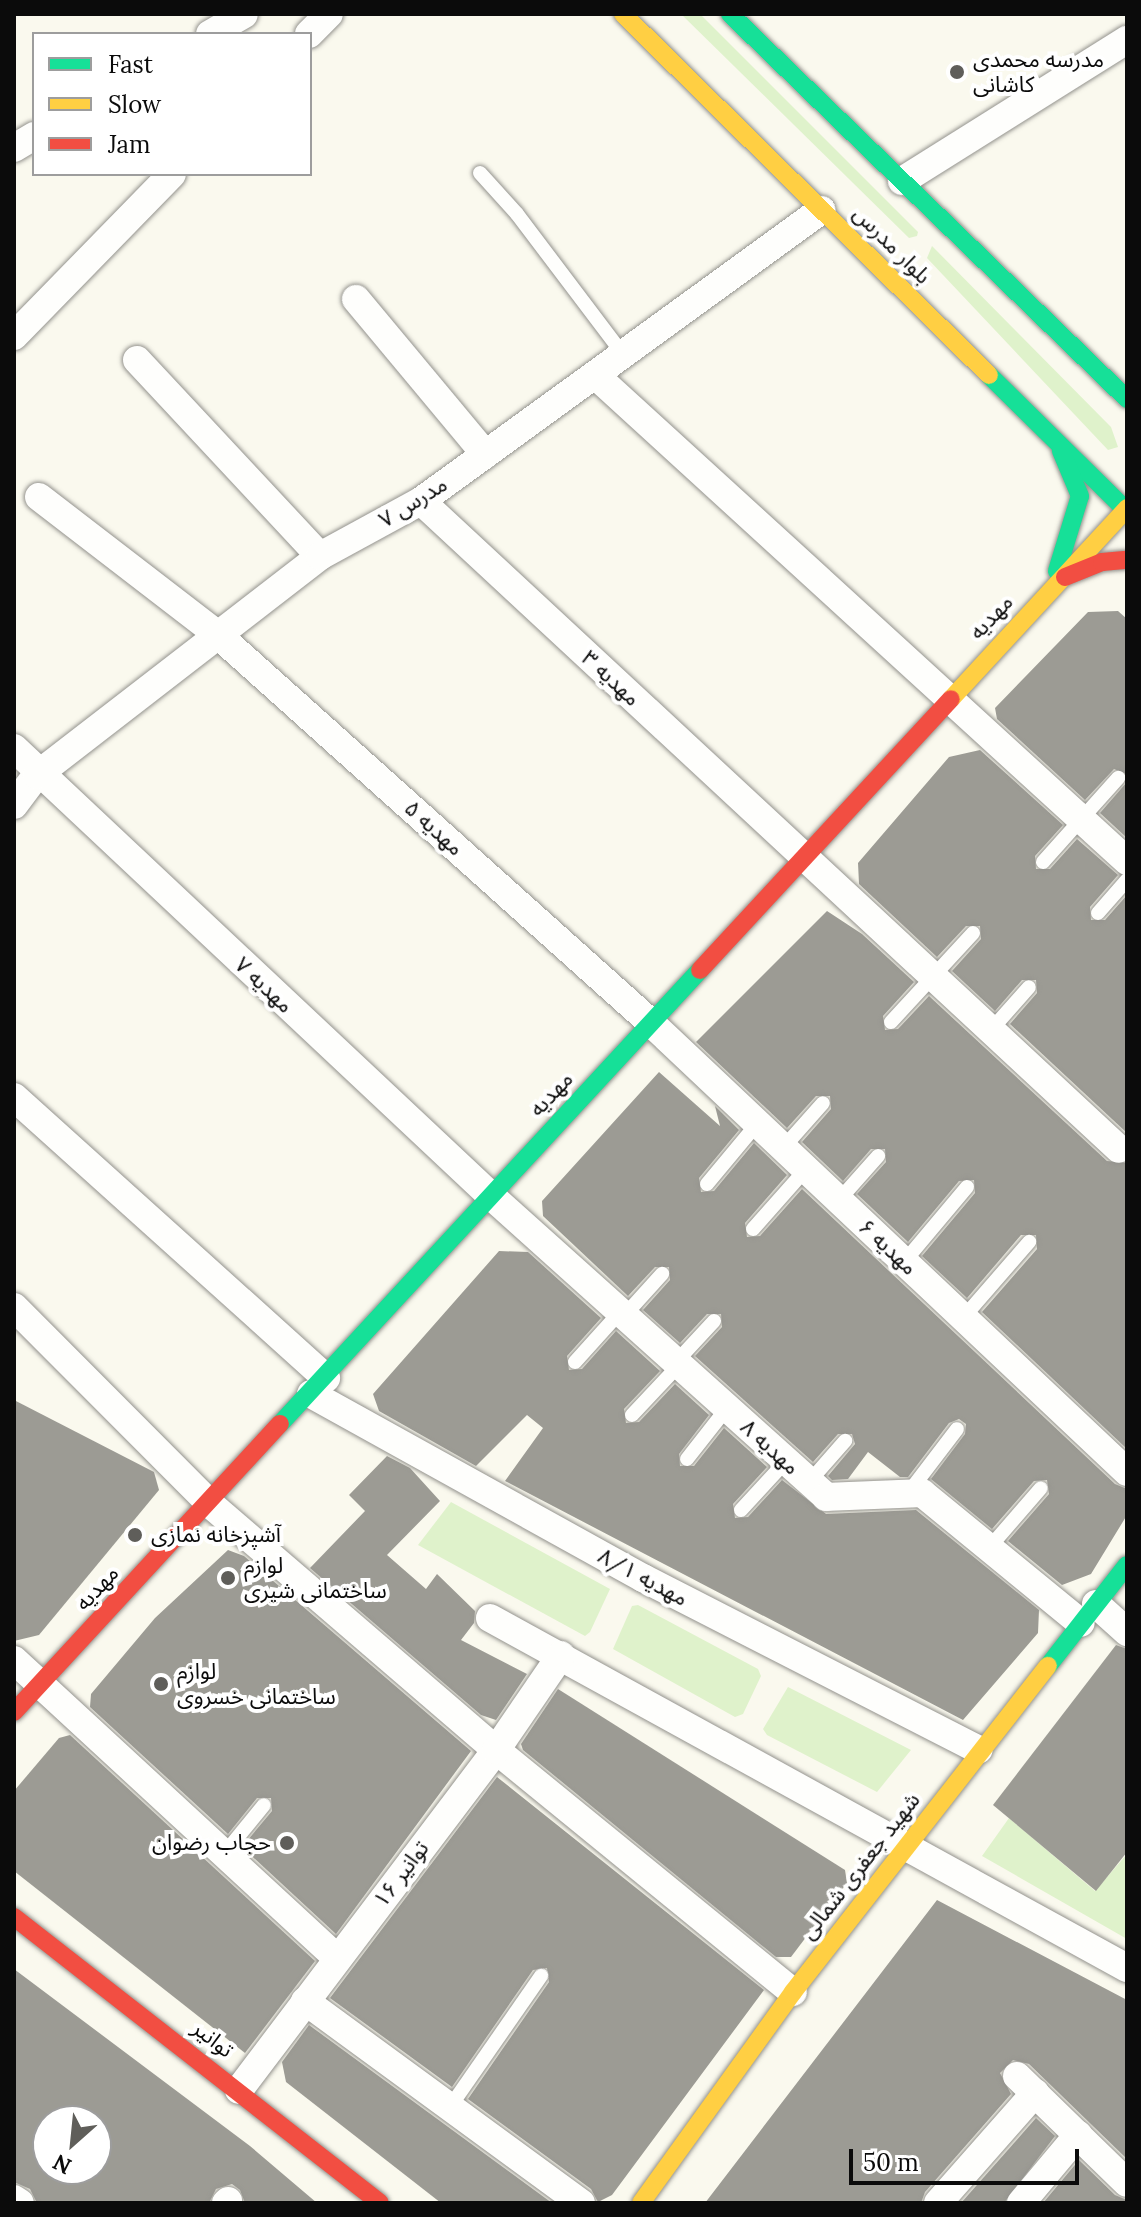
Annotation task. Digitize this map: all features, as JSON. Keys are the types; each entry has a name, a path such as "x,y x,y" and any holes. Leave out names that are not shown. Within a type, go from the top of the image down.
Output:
{"street":[{"path":"213,32 244,14"},
{"path":"311,32 329,14"},
{"name":"بلوار مدرس","path":"623,14 1127,509"},
{"path":"730,14 1127,399"},
{"path":"902,181 1127,40"},
{"path":"14,148 32,137"},
{"path":"14,336 170,176"},
{"name":"مدرس ۷","path":"14,805 37,775 320,556 421,501 821,210"},
{"path":"356,299 485,454"},
{"path":"137,360 320,556"},
{"path":"595,375 1127,861"},
{"path":"1046,593 1066,554 1080,496 1056,440"},
{"name":"مهدیه ۵","path":"39,497 217,634 650,1022"},
{"name":"مهدیه ۳","path":"421,501 1119,1149"},
{"name":"مهدیه","path":"14,1712 210,1504 801,855 1127,509"},
{"path":"1046,593 1069,573 1102,562 1127,560"},
{"name":"مهدیه ۷","path":"14,748 37,775 490,1195"},
{"name":"مهدیه ۶","path":"650,1022 1127,1472"},
{"name":"مهدیه ۸/۱","path":"14,1097 318,1386 643,1578 979,1750"},
{"name":"مهدیه ۸","path":"490,1195 826,1497 922,1493 989,1548 1088,1614 1127,1632"},
{"path":"14,1307 210,1504 496,1750 793,1992"},
{"name":"شهید جعفری شمالی","path":"641,2203 793,1992 979,1750 1127,1565"},
{"path":"490,1618 1127,1968"},
{"name":"توانیر ۱۶","path":"239,2090 496,1750 561,1655"},
{"path":"14,1660 337,1958"},
{"name":"توانیر","path":"14,1917 380,2203"},
{"path":"305,2001 581,2203"},
{"path":"938,2203 1026,2085 1127,2183"},
{"path":"1021,2203 1078,2135"},
{"path":"14,2199 20,2203"}],"lane":[{"path":"480,173 517,214 623,354"},
{"path":"1043,862 1118,778"},
{"path":"1098,913 1127,880"},
{"path":"891,1022 973,933"},
{"path":"991,1030 1029,987"},
{"path":"783,1148 823,1103"},
{"path":"707,1184 757,1124"},
{"path":"839,1200 878,1156"},
{"path":"753,1229 806,1169"},
{"path":"904,1262 967,1187"},
{"path":"963,1318 1029,1242"},
{"path":"575,1362 662,1274"},
{"path":"632,1415 714,1321"},
{"path":"687,1459 727,1408"},
{"path":"907,1494 957,1429"},
{"path":"809,1482 845,1441"},
{"path":"741,1510 786,1461"},
{"path":"989,1548 1041,1488"},
{"path":"224,1854 264,1805"},
{"path":"450,2107 541,1976"}],"green space":[{"path":"681,14 700,14 918,232 917,236 909,238"},
{"path":"932,246 1111,427 1118,447 1108,450 927,258"},
{"path":"451,1502 610,1589 590,1632 585,1636 418,1545"},
{"path":"638,1605 758,1669 761,1676 743,1714 735,1717 613,1649 632,1606"},
{"path":"788,1687 911,1750 877,1792 767,1735 763,1729"},
{"path":"1009,1818 1095,1891 1127,1854 1127,1939 982,1856"}],"building":[{"path":"1118,611 1127,619 1127,774 1114,769 1085,800 997,719 995,708 1088,612"},
{"path":"980,750 1063,825 1035,856 1036,869 1050,869 1077,839 1118,875 1090,907 1091,920 1105,920 1127,895 1127,1133 1010,1024 1037,993 1036,980 1022,980 995,1011 952,971 981,939 980,926 966,926 937,957 859,884 858,863 949,757"},
{"path":"1127,782 1127,838 1100,813"},
{"path":"827,911 862,934 914,982 883,1016 885,1030 898,1029 929,996 1107,1161 1127,1163 1127,1449 982,1312 1037,1249 1036,1235 1021,1235 967,1298 922,1256 975,1193 974,1180 959,1181 908,1242 857,1194 886,1162 885,1149 871,1149 843,1181 802,1142 831,1109 830,1096 816,1096 787,1128 696,1042"},
{"path":"659,1072 720,1126 715,1106 739,1130 699,1178 701,1192 714,1191 754,1143 787,1175 745,1223 747,1237 760,1236 802,1189 1115,1484 1127,1489 1127,1515 1091,1574 1062,1585 1008,1541 1049,1494 1047,1480 1034,1481 992,1529 931,1479 965,1434 966,1424 959,1419 949,1423 908,1477 900,1477 868,1452 848,1479 832,1480 828,1476 855,1444 852,1434 838,1434 813,1462 695,1356 722,1327 721,1314 707,1314 680,1343 643,1310 670,1280 669,1267 655,1267 628,1296 543,1216 542,1201"},
{"path":"499,1251 528,1252 601,1318 567,1356 569,1370 582,1369 616,1331 660,1371 624,1409 626,1423 639,1422 675,1384 709,1415 679,1454 680,1466 694,1466 724,1428 767,1467 733,1504 735,1518 748,1517 782,1480 826,1514 916,1510 1039,1610 1038,1633 963,1720 505,1481 543,1428 527,1415 476,1466 379,1411 373,1394"},
{"path":"14,1400 154,1472 159,1490 39,1635 14,1641"},
{"path":"387,1456 410,1468 440,1501 387,1555 426,1589 437,1574 475,1611 474,1623 461,1640 527,1674 496,1720 481,1715 310,1568 365,1511 349,1495"},
{"path":"228,1550 244,1556 471,1751 336,1934 242,1847 272,1811 271,1798 257,1798 228,1834 90,1707 91,1694 155,1618"},
{"path":"1116,1645 1127,1649 1127,1852 1096,1891 993,1805"},
{"path":"558,1689 845,1870 847,1883 791,1957 776,1957 523,1750 521,1744"},
{"path":"70,1735 315,1961 245,2053 14,1871 14,1791 59,1738"},
{"path":"497,1777 764,1990 612,2195 598,2202 591,2189 468,2099 549,1982 547,1968 533,1970 452,2087 330,1998"},
{"path":"937,1900 1127,2000 1127,2159 1029,2064 1013,2060 1000,2073 1011,2094 925,2192 921,2203 705,2203"},
{"path":"14,1969 250,2146 317,2203 245,2203 240,2190 232,2184 216,2189 209,2203 37,2203 30,2189 14,2182"},
{"path":"309,2025 552,2203 441,2203 286,2082 282,2062"},
{"path":"1036,2118 1055,2136 1004,2203 961,2203"},
{"path":"1079,2160 1115,2195 1127,2200 1127,2203 1043,2203"}],"traffic: fast":[{"path":"730,14 1127,399"},
{"path":"989,375 1127,511"},
{"path":"1057,571 1080,496 1061,451"},
{"path":"280,1424 700,970"},
{"path":"1048,1666 1127,1565"}],"traffic: slow":[{"path":"623,14 989,375"},
{"path":"951,699 1127,508"},
{"path":"641,2203 793,1992 1048,1666"}],"traffic: jam":[{"path":"1065,577 1102,562 1127,560"},
{"path":"700,970 951,699"},
{"path":"14,1712 280,1424"},
{"path":"14,1917 380,2203"}],"place":[{"name":"مدرسه محمدی کاشانی","path":"957,72"},
{"name":"آشپزخانه نمازی","path":"135,1535"},
{"name":"لوازم ساختمانی شیری","path":"228,1578"},
{"name":"لوازم ساختمانی خسروی","path":"161,1684"},
{"name":"حجاب رضوان","path":"287,1843"}]}
